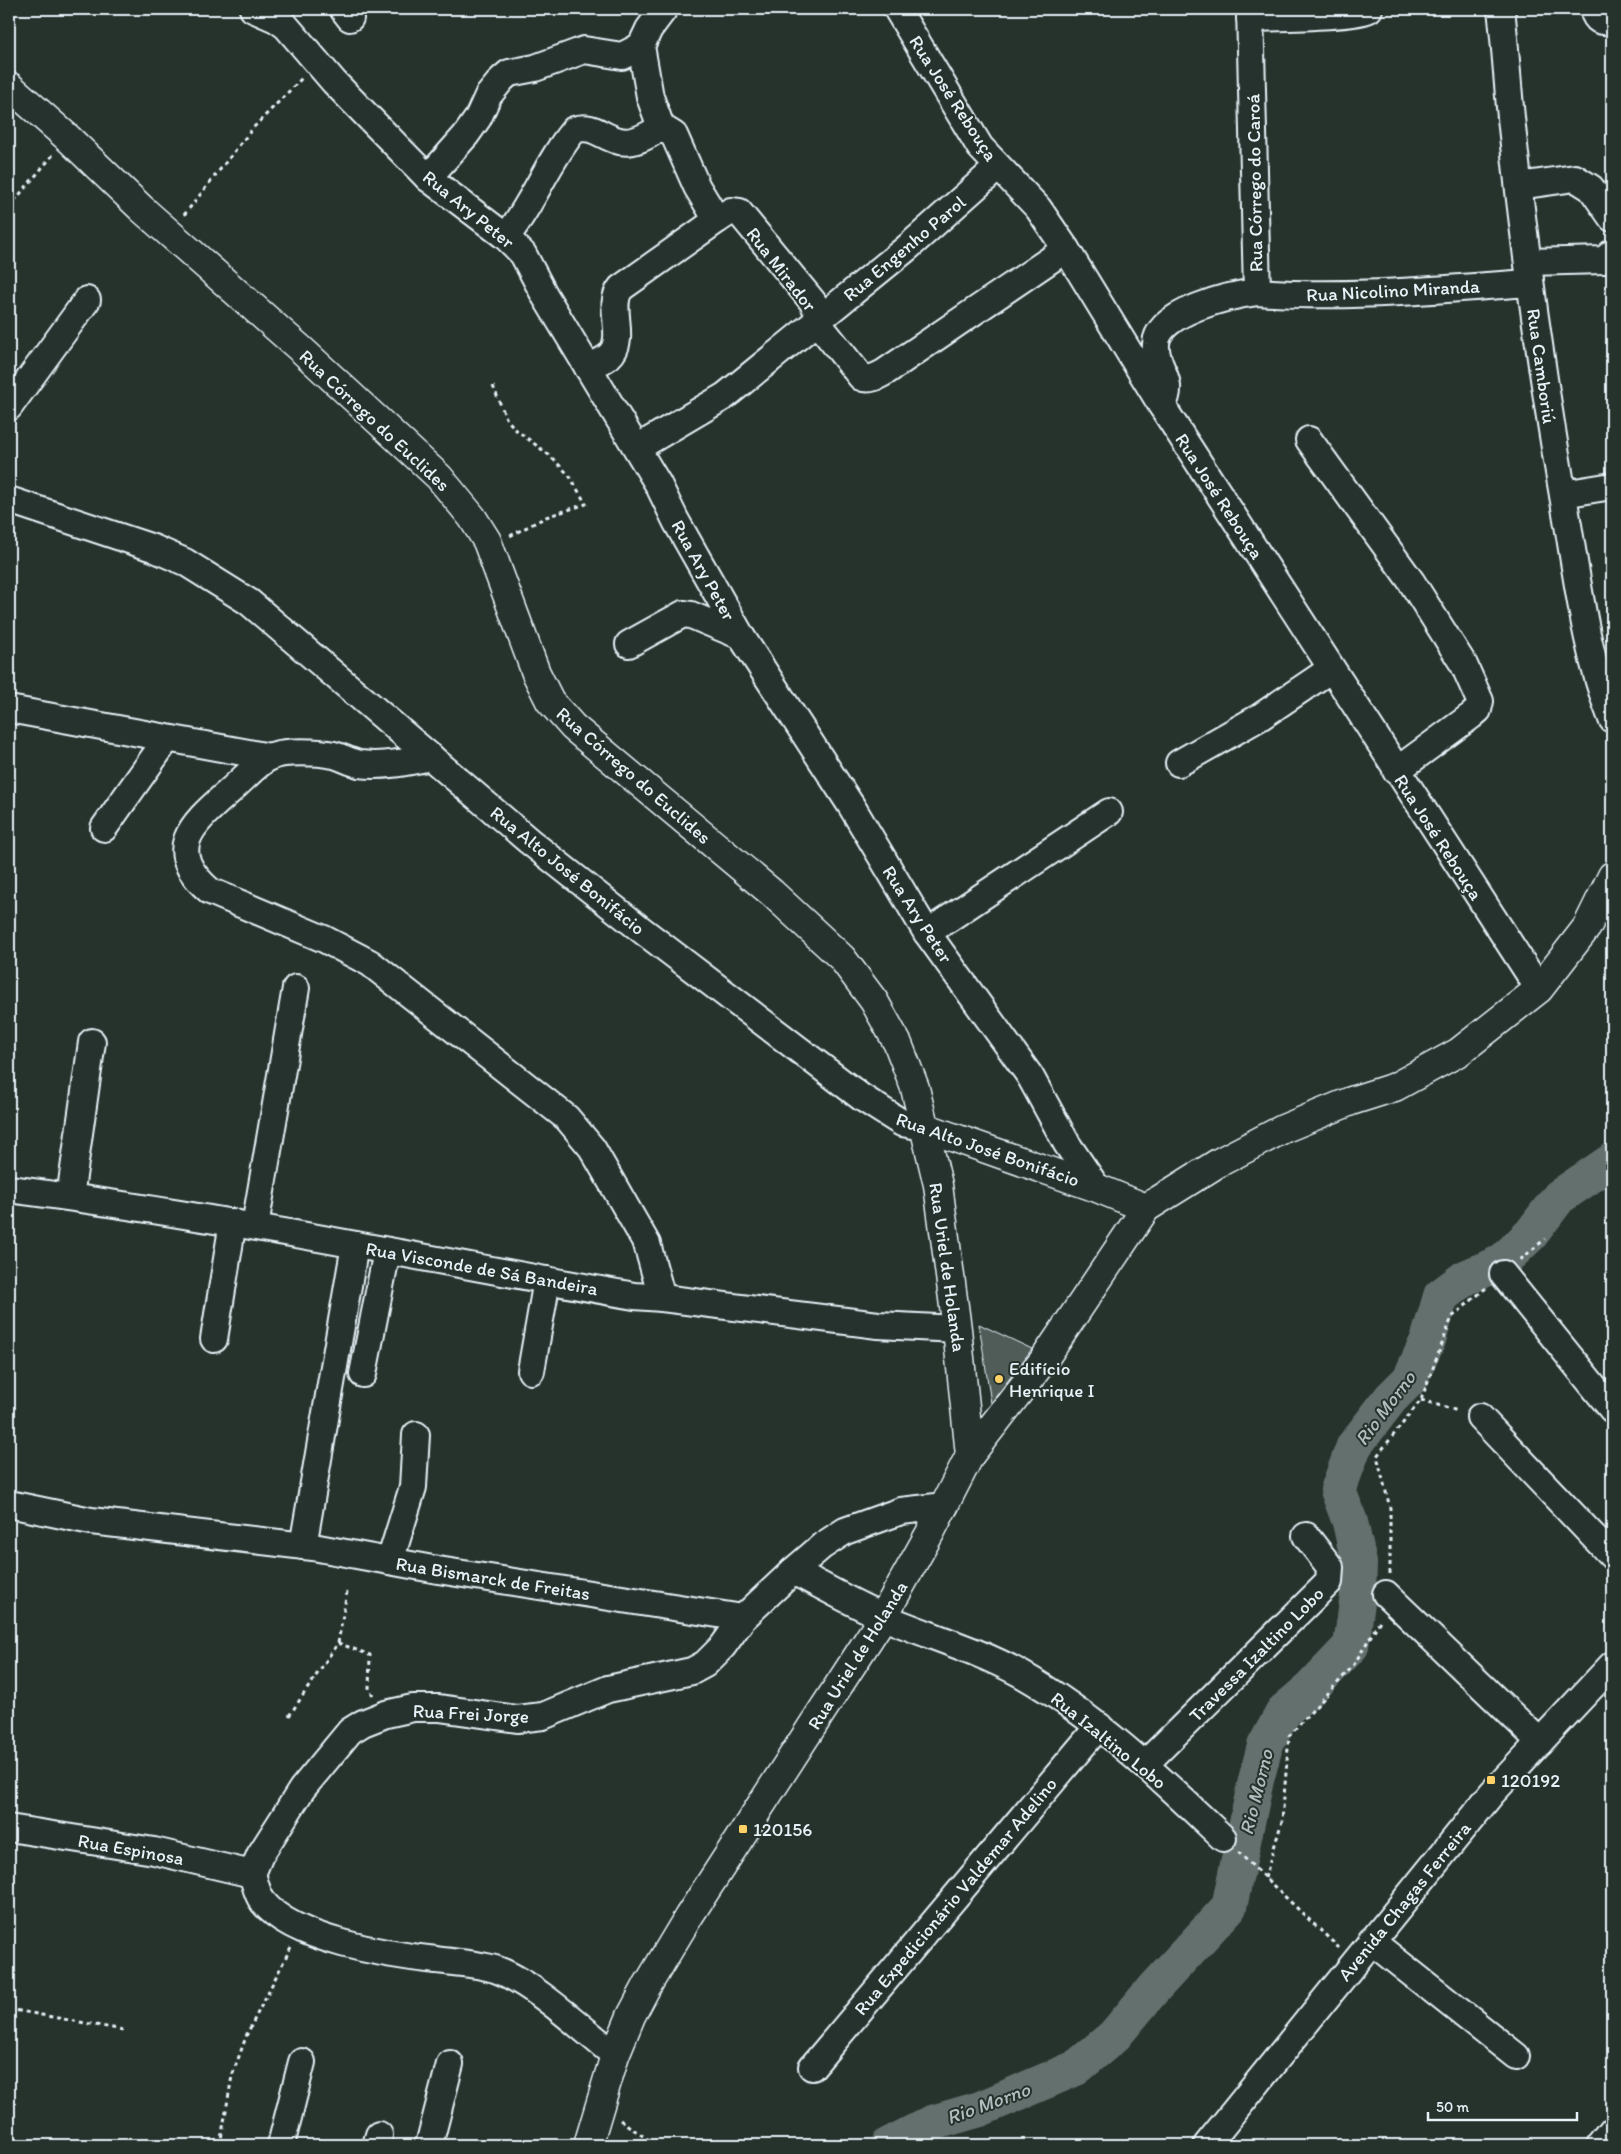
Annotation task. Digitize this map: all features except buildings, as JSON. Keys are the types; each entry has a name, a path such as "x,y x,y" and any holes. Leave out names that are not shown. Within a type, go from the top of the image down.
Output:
{"main road":[{"name":"Rua Córrego do Euclides","path":"9,86 68,138 169,234 303,351 439,477 472,517 489,546 536,673 550,701 573,727 772,893 842,958 874,1002 898,1044 914,1088 924,1127"},
{"path":"970,1455 1044,1360 1146,1208 1218,1163 1283,1129 1351,1101 1395,1087 1459,1052 1539,989 1587,927 1612,876"},
{"name":"Rua Alto José Bonifácio","path":"924,1127 1097,1188 1146,1208"},
{"name":"Rua Uriel de Holanda","path":"588,2145 615,2055 635,2008 684,1924 883,1616 970,1455 958,1329 938,1186 924,1127"}],"street":[{"name":"Rua Ary Peter","path":"253,9 276,19 286,26 334,82 428,178 506,237 523,254 545,296 658,484 676,521 741,636 852,807 927,933 1030,1076 1067,1144 1097,1188"},
{"path":"664,9 649,28 641,46 650,96 661,127 674,136 697,187 718,220"},
{"name":"Rua José Rebouça","path":"897,9 980,147 1038,208 1066,249 1162,406 1396,771 1539,989"},
{"path":"1250,13 1328,15 1361,12 1369,9"},
{"name":"Rua Camboriú","path":"1501,9 1518,186 1529,273 1563,494 1590,644 1612,719"},
{"name":"Rua Córrego do Caroá","path":"1162,406 1168,385 1155,345 1157,336 1164,326 1194,308 1215,300 1257,292 1250,13"},
{"path":"428,178 466,135 478,118 488,96 509,72 542,65 584,50 622,56 641,46"},
{"path":"506,237 515,226 544,175 574,130 582,128 594,129 616,141 630,142 651,134 661,127"},
{"name":"Rua Engenho Parol","path":"637,448 725,396 907,248 998,167"},
{"path":"1518,186 1576,178 1591,188 1612,218"},
{"name":"Rua Mirador","path":"588,368 609,356 612,352 617,335 615,298 621,288 731,211 739,212 813,302 818,313 817,322 861,377 872,378 885,372 1066,249"},
{"name":"Rua Nicolino Miranda","path":"1257,292 1289,295 1334,294 1529,273 1604,260 1612,253"},
{"path":"9,407 87,300"},
{"path":"1309,440 1411,581 1464,665 1480,701 1478,710 1471,716 1396,771"},
{"path":"1563,494 1612,486"},
{"name":"Rua Alto José Bonifácio","path":"9,500 153,548 185,562 249,602 529,841 848,1087 902,1123 924,1127"},
{"path":"629,644 682,614 691,615 741,636"},
{"path":"1179,763 1260,717 1331,669"},
{"path":"9,709 167,739 270,756 306,751 334,755 357,763 374,764 406,762 431,757"},
{"path":"104,828 167,739"},
{"path":"270,756 199,818 188,834 186,850 189,865 197,880 210,891 324,940 370,963 567,1118 592,1148 647,1244 662,1298"},
{"path":"927,933 1109,812"},
{"path":"214,1339 244,1224 296,988"},
{"path":"70,1197 92,1042"},
{"name":"Rua Visconde de Sá Bandeira","path":"9,1189 244,1224 634,1296 878,1326 958,1329"},
{"path":"303,1546 355,1244"},
{"path":"363,1374 387,1251"},
{"path":"1504,1274 1612,1409"},
{"path":"531,1371 547,1280"},
{"path":"1480,1418 1612,1556"},
{"path":"390,1561 413,1487 416,1435"},
{"name":"Rua Bismarck de Freitas","path":"9,1504 91,1521 303,1546 743,1618"},
{"path":"743,1618 793,1571 822,1546 845,1530 901,1512 944,1506"},
{"name":"Travessa Izaltino Lobo","path":"1144,1764 1330,1582 1330,1566 1306,1536"},
{"name":"Rua Izaltino Lobo","path":"793,1571 883,1616 979,1655 1019,1674 1057,1696 1099,1726 1144,1764 1223,1838"},
{"path":"1386,1594 1540,1742"},
{"name":"Rua Frei Jorge","path":"252,1874 260,1855 302,1789 350,1731 363,1723 386,1714 413,1708 439,1708 517,1719 543,1716 608,1689 692,1671 705,1664 724,1646 743,1618"},
{"name":"Avenida Chagas Ferreira","path":"1207,2145 1492,1793 1612,1665"},
{"name":"Rua Expedicionário Valdemar Adelino","path":"812,2066 1099,1726"},
{"name":"Rua Espinosa","path":"9,1828 154,1852 252,1874"},
{"path":"252,1874 262,1902 286,1923 315,1936 363,1947 436,1960 469,1962 497,1970 528,1986 615,2055"},
{"path":"1371,1941 1516,2056"},
{"path":"281,2145 302,2062"},
{"path":"429,2145 450,2064"},
{"path":"1600,2145 1612,2130"}],"path":[{"path":"169,234 253,128 299,82 315,59"},
{"path":"9,207 68,138"},
{"path":"489,546 546,517 586,504 569,475 549,455 515,429 506,418 493,386"},
{"path":"1265,1878 1282,1821 1289,1736 1353,1666 1381,1619 1390,1577 1390,1508 1377,1456 1421,1400 1452,1317 1545,1239"},
{"path":"1421,1400 1480,1418"},
{"path":"289,1716 338,1642 347,1592"},
{"path":"338,1642 370,1655 369,1689 386,1714"},
{"path":"1223,1838 1354,1962"},
{"path":"220,2145 232,2076 246,2034 300,1929"},
{"path":"9,2009 123,2030"},
{"path":"601,2106 656,2145"}],"waterway":[{"name":"Rio Morno","path":"889,2145 932,2123 980,2109 1076,2068 1114,2036 1154,1988 1229,1907 1265,1746 1284,1711 1310,1689 1351,1646 1358,1595 1359,1563 1350,1522 1338,1490 1354,1446 1391,1398 1410,1379 1428,1340 1441,1296 1465,1278 1502,1262 1531,1234 1559,1197 1612,1161"}],"place":[{"name":"Edifício Henrique I","path":"999,1379"},
{"name":"120192","path":"1491,1780"},
{"name":"120156","path":"743,1829"}]}
